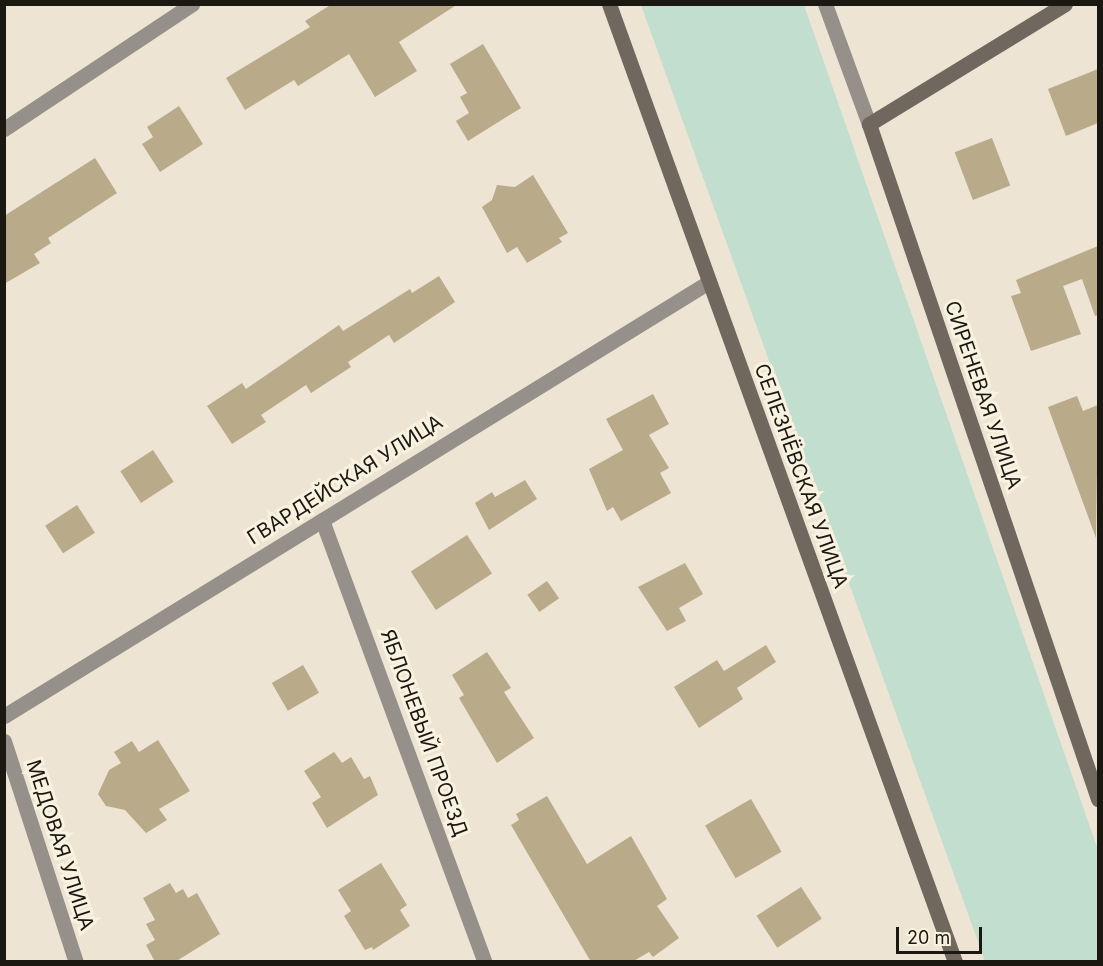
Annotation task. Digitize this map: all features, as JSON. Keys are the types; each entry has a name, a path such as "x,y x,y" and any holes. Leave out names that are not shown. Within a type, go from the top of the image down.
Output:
{"street":[{"path":"4,129 192,4"},
{"name":"СЕЛЕЗНЁВСКАЯ УЛИЦА","path":"609,4 955,962"},
{"name":"СИРЕНЕВАЯ УЛИЦА","path":"825,4 869,124 1098,799"},
{"path":"869,124 1065,4"},
{"name":"ГВАРДЕЙСКАЯ УЛИЦА","path":"4,716 709,282"},
{"name":"ЯБЛОНЕВЫЙ ПРОЕЗД","path":"322,520 485,962"},
{"name":"МЕДОВАЯ УЛИЦА","path":"4,741 76,962"}],"green space":[{"path":"641,5 804,5 1098,850 1098,961 985,961"}],"building":[{"path":"332,4 458,4 399,42 417,71 375,97 349,54 298,86 294,80 245,110 226,78 310,27 305,21"},
{"path":"483,44 521,108 468,141 456,121 469,113 460,97 467,93 450,64"},
{"path":"1098,69 1098,123 1066,136 1048,89"},
{"path":"179,106 203,144 160,172 142,144 153,137 147,127"},
{"path":"992,138 1010,186 973,200 955,152"},
{"path":"95,158 117,193 48,238 51,243 34,254 40,263 4,284 4,216"},
{"path":"533,175 568,233 559,238 562,242 527,263 517,247 507,253 482,207 492,200 497,185 515,187"},
{"path":"1098,246 1098,315 1095,316 1082,279 1063,286 1081,334 1031,351 1011,296 1021,293 1016,280"},
{"path":"439,276 455,302 394,343 389,335 348,362 351,367 311,393 306,385 261,415 266,422 232,444 207,406 242,383 246,389 339,325 343,331 410,289 412,293"},
{"path":"653,394 669,424 649,435 669,468 660,473 671,493 621,521 613,507 607,511 589,469 623,450 606,419"},
{"path":"1077,396 1083,411 1098,405 1096,538 1048,407"},
{"path":"153,450 174,482 141,503 120,471"},
{"path":"525,480 537,499 489,530 475,503 492,492 495,497"},
{"path":"77,505 95,533 63,553 45,526"},
{"path":"467,535 492,574 436,610 411,571"},
{"path":"685,563 703,594 679,608 686,621 667,631 638,587"},
{"path":"547,581 559,598 539,612 527,595"},
{"path":"766,645 776,662 737,688 743,699 699,728 674,687 717,660 724,671"},
{"path":"487,652 511,688 504,692 534,738 497,763 459,698 464,695 452,675"},
{"path":"303,665 319,693 288,711 272,683"},
{"path":"158,740 190,791 159,809 167,820 146,833 125,810 106,806 98,794 109,770 121,763 114,752 132,741 139,752"},
{"path":"334,752 342,763 351,757 364,779 370,776 378,795 327,828 312,803 321,797 304,771"},
{"path":"547,796 587,864 631,836 667,899 657,906 679,938 653,957 649,952 632,962 591,962 511,825 519,820 516,814"},
{"path":"751,799 782,852 736,878 705,826"},
{"path":"381,863 407,905 400,910 410,926 373,950 372,947 365,950 344,916 351,911 338,890"},
{"path":"170,883 176,893 183,889 188,898 197,893 220,934 175,962 155,962 146,945 155,940 146,924 155,920 143,898"},
{"path":"801,887 822,919 777,948 757,916"}]}
